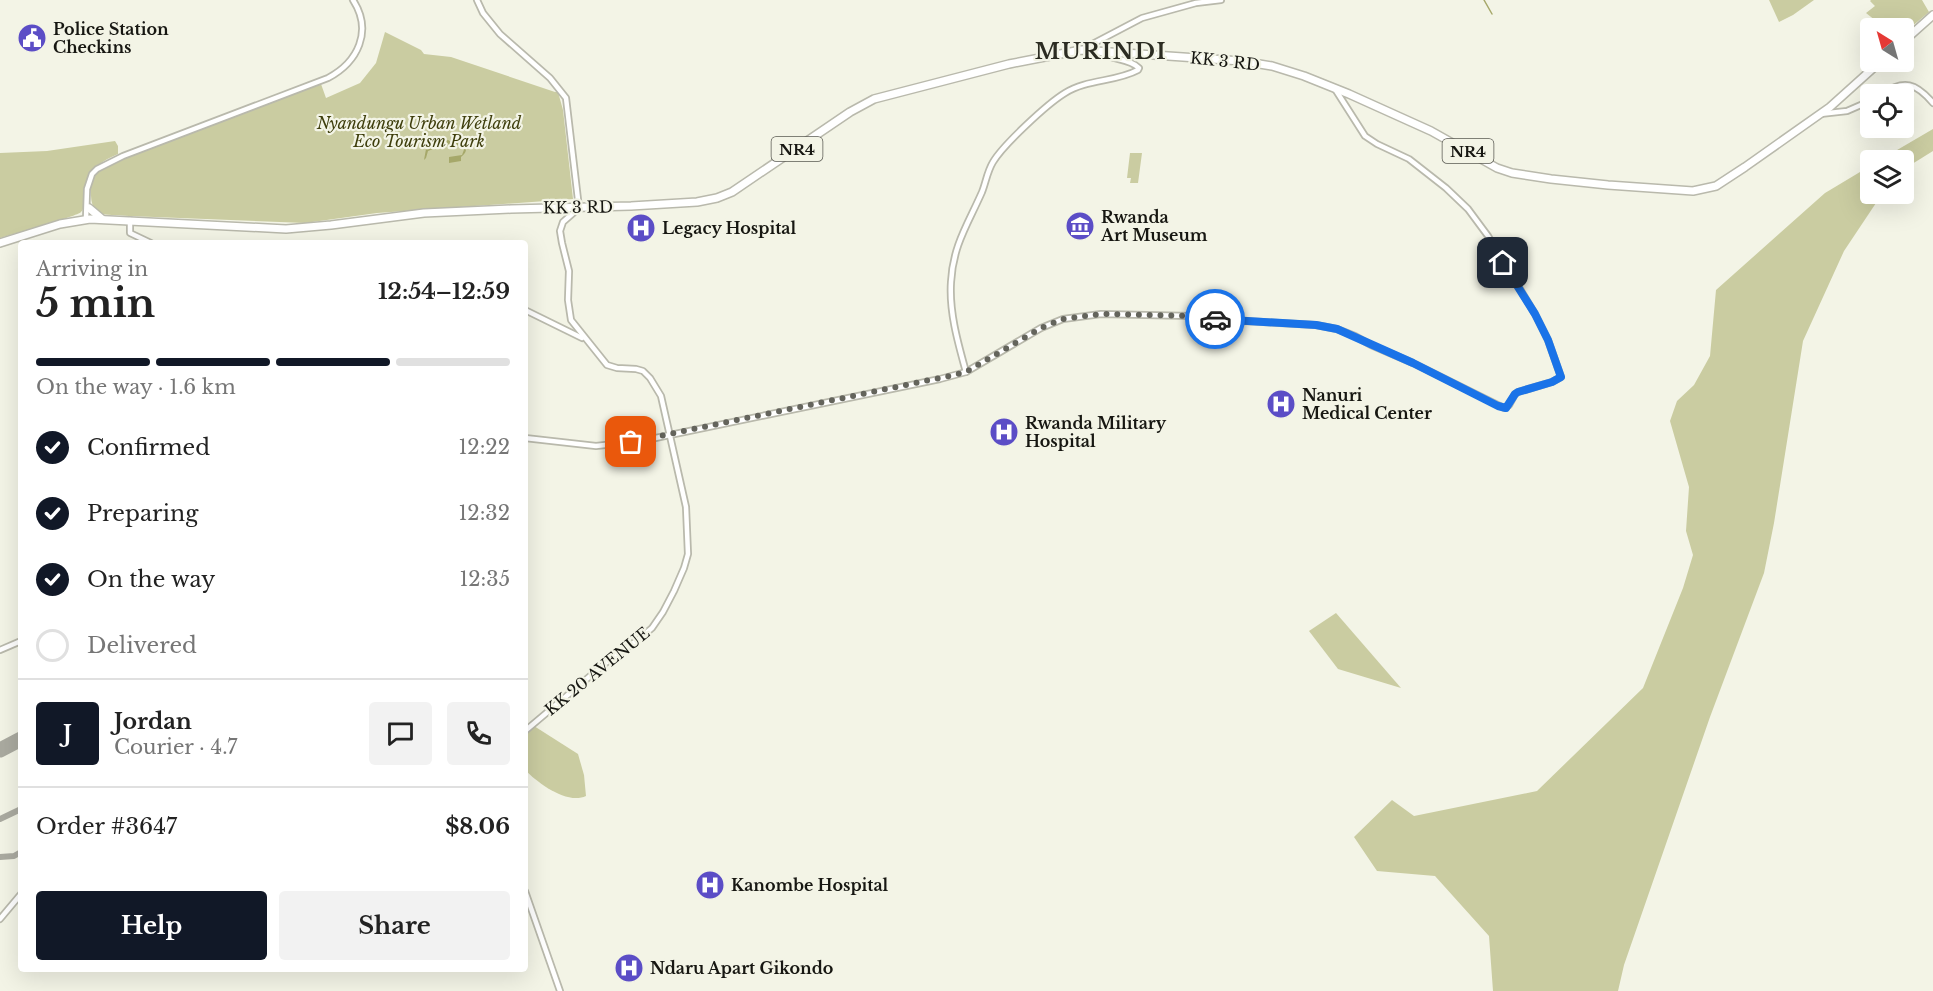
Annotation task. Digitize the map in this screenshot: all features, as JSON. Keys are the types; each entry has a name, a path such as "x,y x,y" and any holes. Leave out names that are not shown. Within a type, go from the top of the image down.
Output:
{"highway":[{"path":"1914,32 1933,15"},
{"name":"KK 3 RD","path":"0,243 60,224 88,219 286,229 424,213 697,202 717,198 742,186 850,112 874,99 1010,64 1081,50 1258,63 1283,69 1335,89"},
{"name":"NR4","path":"1335,89 1431,131 1504,170 1535,177 1682,192 1710,188 1744,167 1820,114 1868,72"},
{"path":"77,220 88,205 102,219"}],"main road":[{"path":"88,219 89,181 97,169 134,152 340,72 355,56 362,34 361,16 353,0"},
{"path":"477,0 483,13 500,34 550,78 566,98 579,208 563,222 560,231 569,271 569,315 584,339"},
{"path":"1081,50 1142,18 1196,3 1221,0"},
{"path":"966,372 951,303 951,282 957,246 965,225 983,190 993,161 1046,107 1074,88 1139,68 1135,64 1108,57 1098,50"},
{"path":"1914,87 1933,104"},
{"path":"528,438 596,446 641,441 940,379 966,372 1052,322 1077,316 1101,314 1329,327 1347,332 1506,408 1515,394 1561,377 1548,340 1535,314 1488,236 1468,210 1446,188 1409,159 1365,136 1335,89"},
{"path":"1343,102 1349,94"},
{"path":"1820,114 1847,111 1860,105"},
{"path":"130,220 130,233 145,240"},
{"path":"528,311 584,339"},
{"name":"KK 20 AVENUE","path":"528,728 608,661 652,628 674,591 684,568 688,546 686,507 661,396 647,374 636,369 617,369 609,366 584,339"},
{"path":"1,650 18,642"},
{"path":"0,919 18,898"},
{"path":"528,900 560,991"}],"green space":[{"path":"1769,0 1814,0 1779,22"},
{"path":"1922,0 1929,12 1914,25 1914,18 1872,18 1866,13 1875,6 1870,1"},
{"name":"Nyandungu Urban Wetland Eco Tourism Park","path":"385,32 421,50 424,54 451,57 558,92 563,110 573,199 377,213 305,223 109,215 95,209 91,196 92,182 105,166 125,156 321,84 326,98 360,83 376,63"},
{"path":"1933,129 1933,151 1914,163 1914,150 1897,150"},
{"path":"115,141 118,154 104,161 89,176 84,190 84,207 81,212 0,238 0,153 47,151"},
{"path":"1130,153 1142,153 1138,183 1130,183 1131,178 1127,178"},
{"path":"1860,172 1860,204 1875,204 1844,251 1803,341 1764,573 1710,717 1624,965 1618,991 1493,991 1489,936 1435,876 1377,871 1354,837 1392,800 1414,816 1537,791 1643,688 1683,588 1693,555 1686,531 1689,487 1670,421 1677,401 1694,385 1710,356 1716,290 1825,193"},
{"path":"1336,613 1401,688 1338,669 1309,631"},
{"path":"534,726 578,754 584,775 586,796 570,798 562,795 537,781 528,773 528,731"}],"shaded area":[{"path":"435,138 453,143 462,139 466,149 461,161 449,163 449,157 462,155 465,147 461,143 454,148 445,145 446,148 441,146 428,151 424,160 426,149"}],"waterway":[{"path":"1484,0 1492,14"}],"taxiway":[{"path":"0,819 18,810"},
{"path":"0,857 18,854"}],"runway":[{"path":"0,750 18,741"}],"way so far":[{"path":"631,442 966,372 1052,322 1077,316 1101,314 1191,316 1215,319"}],"place":[{"name":"Police Station Checkins","path":"32,38"},
{"name":"Rwanda Art Museum","path":"1080,226"},
{"name":"Legacy Hospital","path":"641,228"},
{"name":"Nanuri Medical Center","path":"1281,404"},
{"name":"Rwanda Military Hospital","path":"1004,432"},
{"name":"Kanombe Hospital","path":"710,885"},
{"name":"Ndaru Apart Gikondo","path":"629,968"}],"district":[{"name":"MURINDI","path":"1101,51"}],"route":[{"path":"1215,319 1316,325 1347,332 1506,408 1518,392 1536,388 1561,377 1548,340 1535,314 1503,263"}]}
